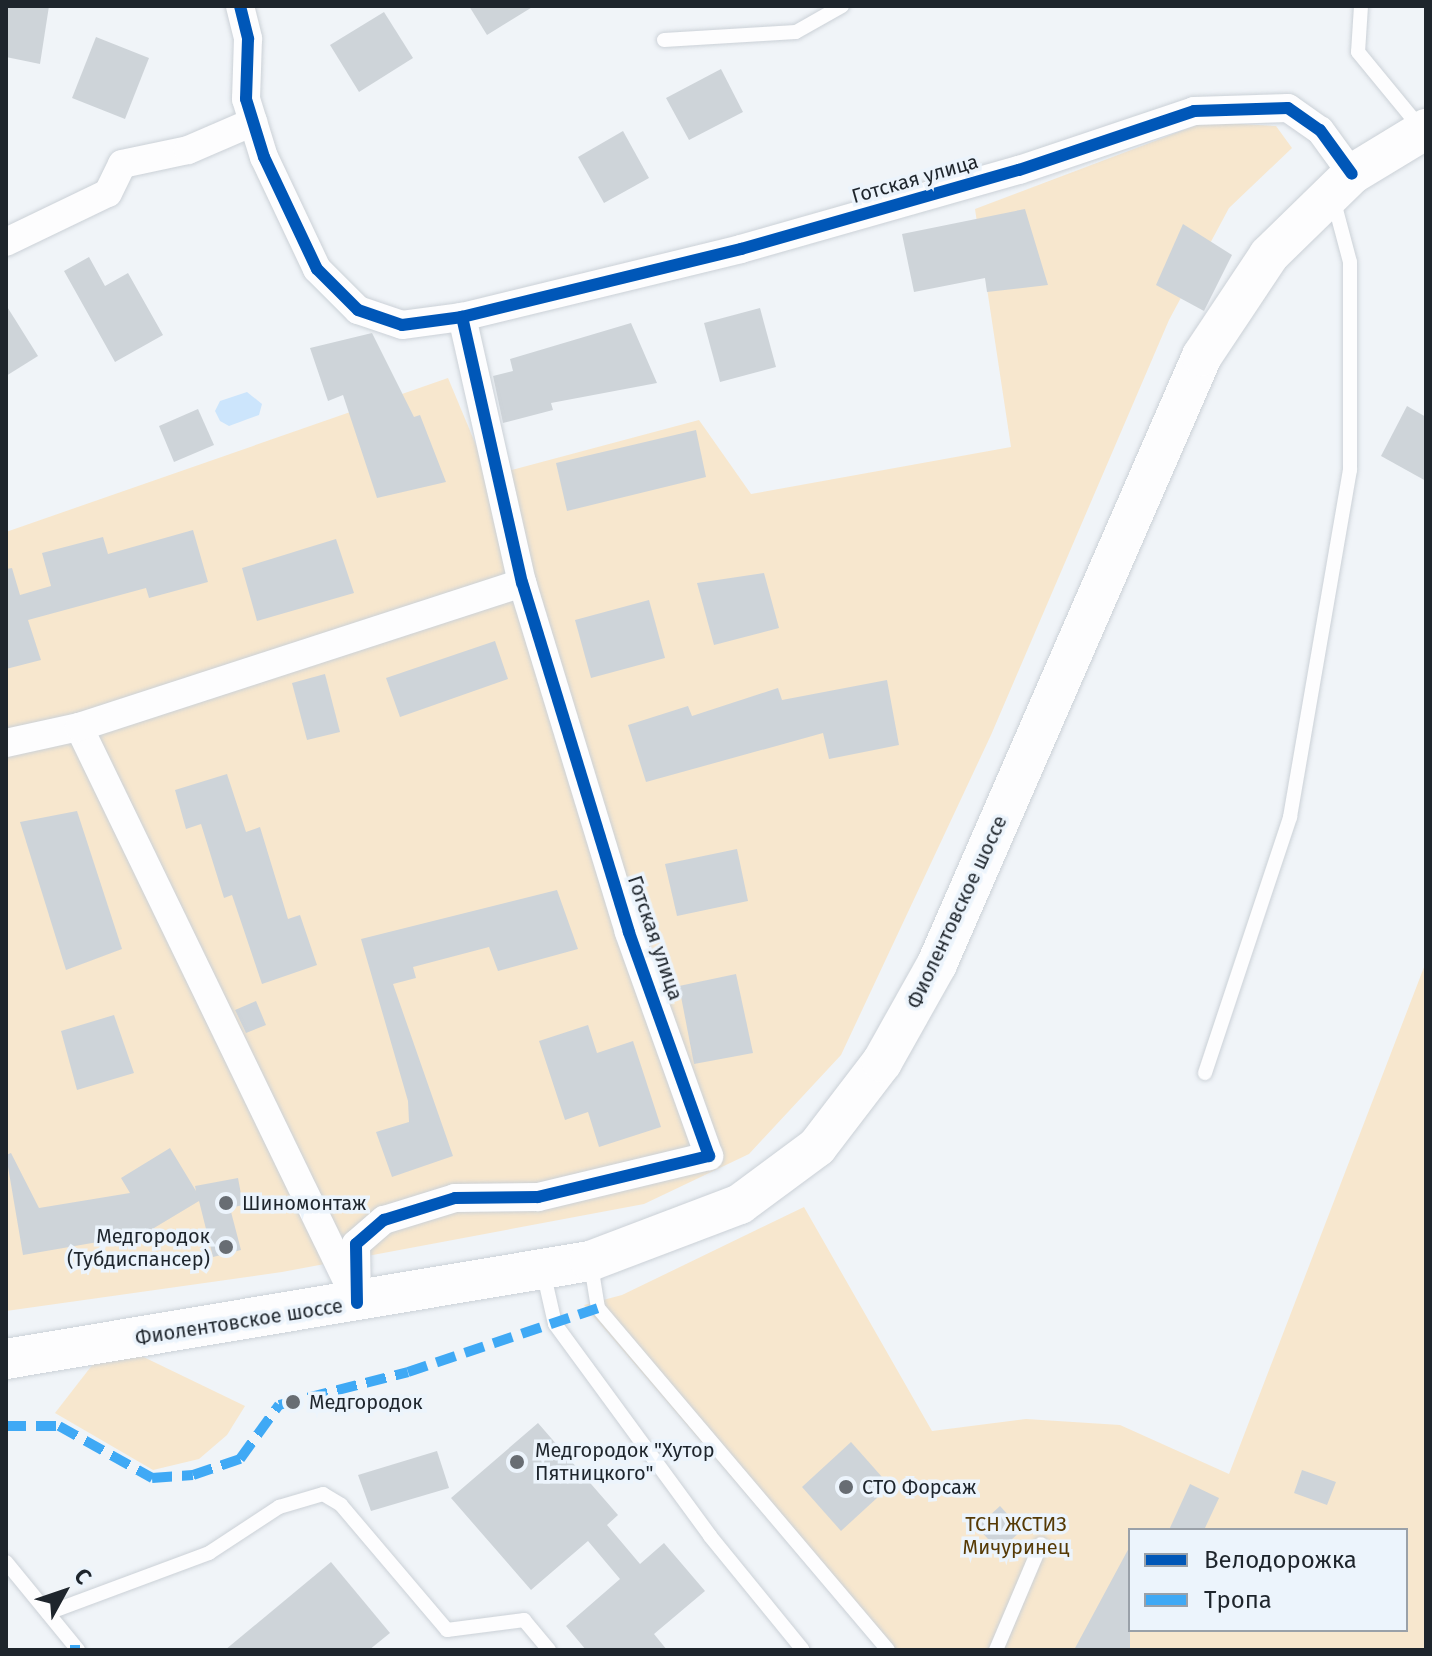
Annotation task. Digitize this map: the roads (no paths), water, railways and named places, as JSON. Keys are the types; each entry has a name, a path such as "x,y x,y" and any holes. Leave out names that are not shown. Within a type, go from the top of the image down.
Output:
{"main road":[{"name":"Фиолентовское шоссе","path":"6,1359 357,1303 590,1261 740,1204 817,1147 882,1062 937,964 1202,356 1269,255 1342,184 1424,130"}],"street":[{"name":"Готская улица","path":"240,6 253,122 317,269 358,310 402,325 462,317 741,249 1019,170 1194,111 1288,108 1320,130 1342,184"},
{"path":"6,242 108,193 122,164 188,150 253,122"},
{"name":"Готская улица","path":"357,1303 356,1244 384,1220 455,1198 538,1197 709,1156 629,932 522,583 462,317"},
{"path":"6,743 79,727 522,583"},
{"path":"79,727 357,1303"}],"lane":[{"path":"664,40 796,32 842,6"},
{"path":"1361,6 1358,52 1424,130"},
{"path":"1205,1073 1290,817 1350,470 1350,262 1342,184"},
{"path":"590,1261 598,1308 888,1650"},
{"path":"542,1271 555,1324 710,1536 802,1649"},
{"path":"48,1613 209,1553 279,1507 323,1494 341,1505 447,1630 524,1620 549,1650"},
{"path":"996,1650 1041,1544"},
{"path":"6,1562 78,1650"}],"water":[{"path":"247,392 262,404 259,415 229,426 220,421 215,411 220,401"}],"place":[{"name":"Шиномонтаж","path":"226,1203"},
{"name":"Медгородок (Тубдиспансер)","path":"226,1247"},
{"name":"Медгородок","path":"293,1402"},
{"name":"Медгородок \"Хутор Пятницкого\"","path":"517,1462"},
{"name":"СТО Форсаж","path":"846,1487"}],"park label":[{"name":"ТСН ЖСТИЗ Мичуринец","path":"1016,1536"}]}
